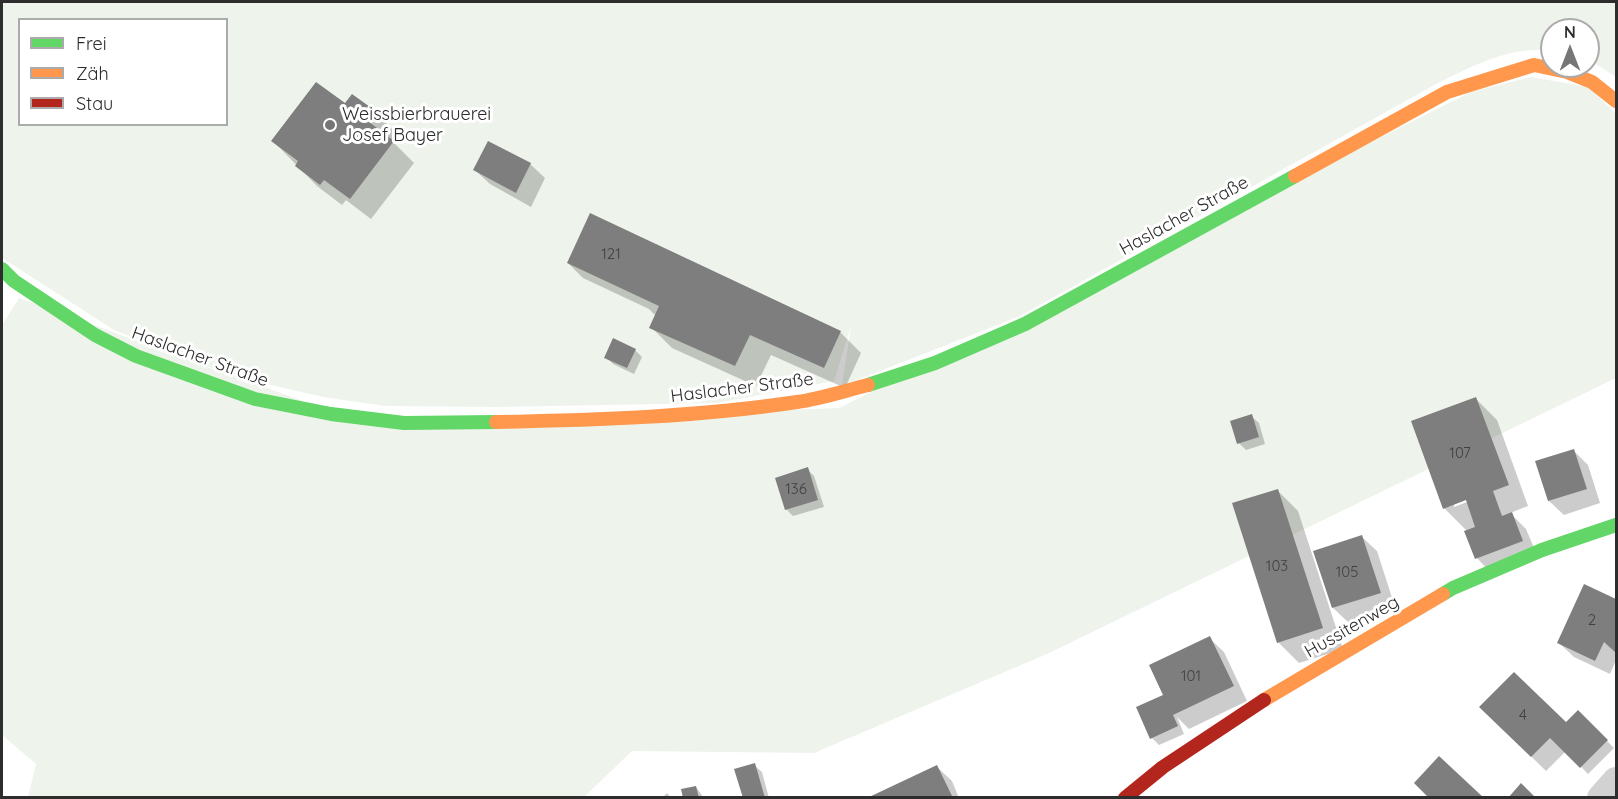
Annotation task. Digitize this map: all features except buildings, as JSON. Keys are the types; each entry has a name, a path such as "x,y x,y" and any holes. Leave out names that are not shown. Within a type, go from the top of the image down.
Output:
{"street":[{"name":"Haslacher Straße","path":"2,268 14,280 94,335 147,360 266,401 331,414 404,423 614,420 695,413 798,402 870,385 935,363 1025,324 1447,92 1534,65 1567,72 1592,82 1617,101"},
{"name":"Hussitenweg","path":"1125,798 1163,767 1287,685 1358,646 1453,588 1542,550 1617,525"},
{"path":"1601,798 1617,781"}],"shaded area":[{"path":"2,2 1616,2 1616,77 1600,67 1600,18 1540,18 1540,50 1506,54 1466,69 1020,316 842,386 851,326 834,381 717,403 497,407 385,406 323,397 228,375 114,330 2,258"},
{"path":"1531,77 1589,87 1616,114 1616,378 1047,654 814,753 632,751 584,797 28,797 36,764 2,735 2,325 19,298 369,425 839,408 1471,92"}],"traffic: fast":[{"path":"868,385 935,363 1025,324 1295,176"},
{"path":"2,269 14,281 95,335 136,356 255,399 331,414 404,423 496,422"},
{"path":"1443,594 1542,550 1616,525"}],"traffic: slow":[{"path":"1295,176 1447,92 1534,65 1567,72 1592,82 1616,101"},
{"path":"496,422 609,419 722,411 806,401 868,385"},
{"path":"1264,700 1443,594"}],"traffic: jam":[{"path":"1125,798 1163,767 1264,700"}],"place":[{"name":"Weissbierbrauerei Josef Bayer","path":"330,125"}]}
